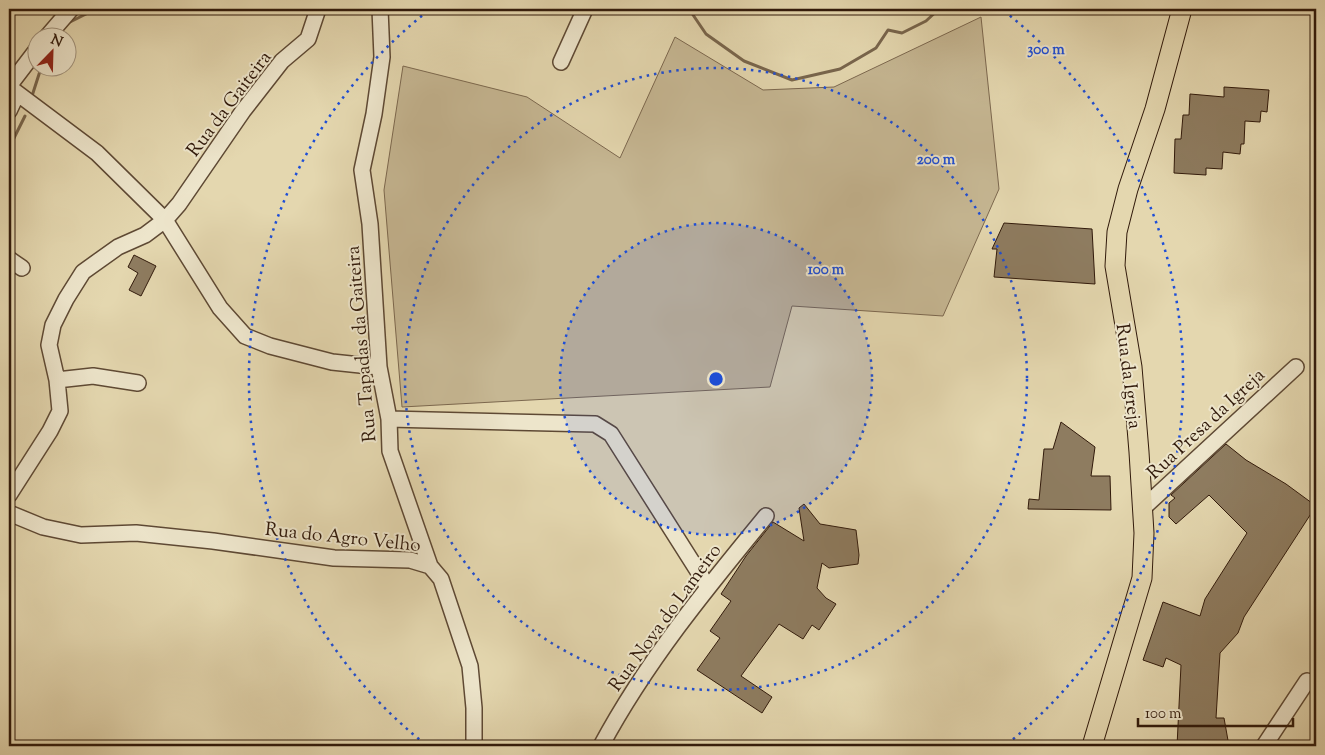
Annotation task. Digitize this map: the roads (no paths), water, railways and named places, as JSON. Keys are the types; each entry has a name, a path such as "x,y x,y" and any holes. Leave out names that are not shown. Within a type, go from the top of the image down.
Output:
{"main road":[{"name":"Rua da Igreja","path":"1092,746 1142,578 1144,533 1132,366 1115,266 1117,232 1128,189 1155,109 1182,9"}],"street":[{"path":"55,28 71,9"},
{"name":"Rua da Gaiteira","path":"165,220 179,204 265,82 282,61 308,39 318,9"},
{"name":"Rua Tapadas da Gaiteira","path":"380,9 382,57 374,114 362,170 370,224 379,367 389,418 390,451 430,566"},
{"path":"561,62 585,9"},
{"path":"9,111 12,89 28,64"},
{"path":"12,89 97,153 165,220 220,308 245,336 332,362 379,367"},
{"path":"9,495 50,431 60,411 57,380 49,345 53,325 83,272 118,247 145,235 165,220"},
{"path":"9,259 22,268"},
{"name":"Rua Presa da Igreja","path":"1142,509 1296,367"},
{"path":"57,380 93,376 138,382"},
{"path":"389,418 595,424 611,434 708,587"},
{"name":"Rua do Agro Velho","path":"9,513 43,527 81,535 136,534 213,541 334,558 410,560 430,566 441,579 470,666 474,708 474,746"},
{"name":"Rua Nova do Lameiro","path":"601,746 647,668 708,587 766,516"},
{"path":"1264,746 1307,681"}],"waterway":[{"path":"66,24 86,14 90,9"},
{"path":"689,9 706,34 744,61 792,80 840,69 876,48 888,30 902,33 926,21 939,9"},
{"path":"32,96 38,78"},
{"path":"9,148 25,116"}]}
